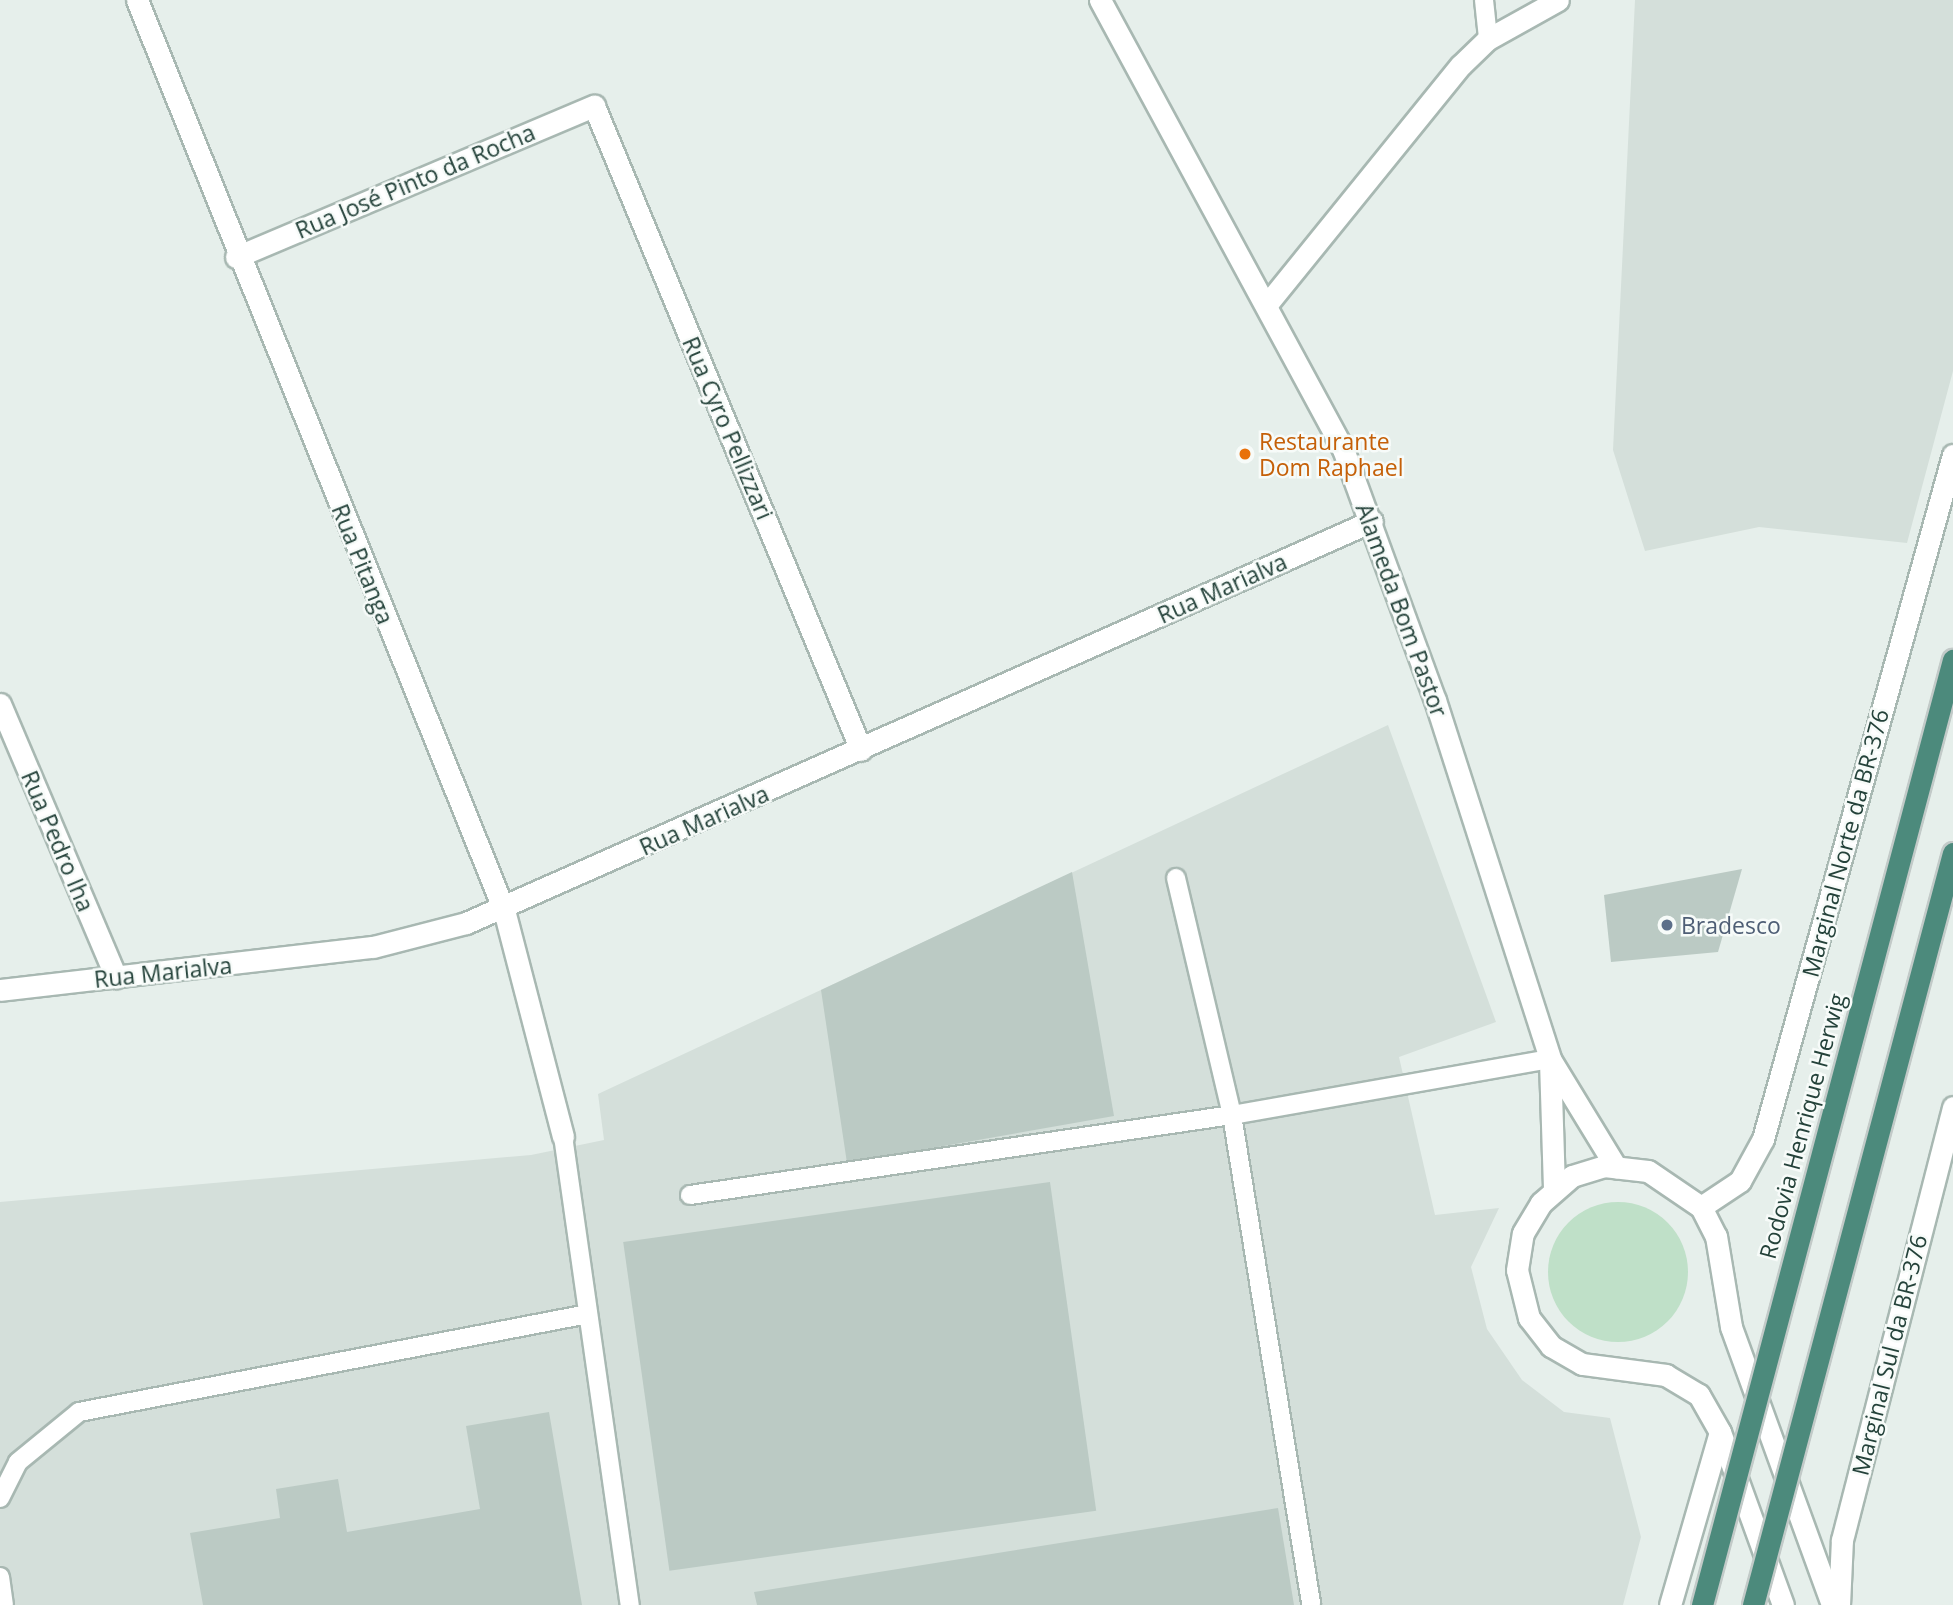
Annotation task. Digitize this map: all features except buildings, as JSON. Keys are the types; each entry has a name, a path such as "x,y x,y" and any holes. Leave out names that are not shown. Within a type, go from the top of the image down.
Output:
{"highway":[{"name":"Rodovia Henrique Herwig","path":"1702,1605 1953,660"},
{"path":"1753,1605 1953,853"}],"street":[{"name":"Rua Pitanga","path":"137,0 236,257 504,910 563,1136"},
{"name":"Alameda Bom Pastor","path":"1100,0 1312,385 1371,521 1550,1059 1616,1167"},
{"path":"1268,303 1488,39 1558,0"},
{"name":"Rua José Pinto da Rocha","path":"236,257 594,106"},
{"name":"Rua Cyro Pellizzari","path":"594,106 861,750"},
{"name":"Marginal Norte da BR-376","path":"1701,1207 1741,1181 1763,1139 1953,455"},
{"name":"Rua Marialva","path":"0,990 373,947 504,910 1371,521"},
{"name":"Rua Pedro Iha","path":"0,704 116,977"},
{"name":"Alameda Bom Pastor","path":"1550,1059 1554,1191"},
{"name":"Marginal Sul da BR-376","path":"1839,1605 1842,1540 1953,1107"},
{"path":"1783,1605 1708,1406 1686,1385 1666,1375 1582,1364 1538,1332 1520,1294 1518,1250 1531,1217 1554,1191 1582,1171 1616,1167 1663,1177 1701,1207 1716,1236 1731,1327 1832,1605"},
{"path":"1670,1605 1720,1432"}],"lane":[{"path":"1484,0 1488,39"},
{"path":"1176,878 1232,1115 1311,1605"},
{"path":"690,1195 1232,1115 1550,1059"},
{"path":"563,1136 630,1605"},
{"path":"0,1498 18,1462 79,1412 588,1314"},
{"path":"0,1577 4,1605"}],"shaded area":[{"path":"1635,0 1953,0 1953,371 1907,543 1759,527 1645,551 1613,450"},
{"path":"1388,725 1496,1022 1399,1057 1435,1215 1499,1208 1471,1267 1487,1329 1522,1380 1564,1412 1610,1418 1641,1537 1623,1605 0,1605 0,1202 531,1155 604,1140 598,1094"}],"green space":[{"path":"1618,1202 1645,1207 1667,1223 1683,1245 1688,1272 1683,1299 1667,1321 1645,1337 1618,1342 1591,1337 1569,1321 1553,1299 1548,1272 1553,1245 1569,1223 1591,1207"}],"place":[{"name":"Restaurante Dom Raphael","path":"1245,454"},
{"name":"Bradesco","path":"1667,925"}]}
